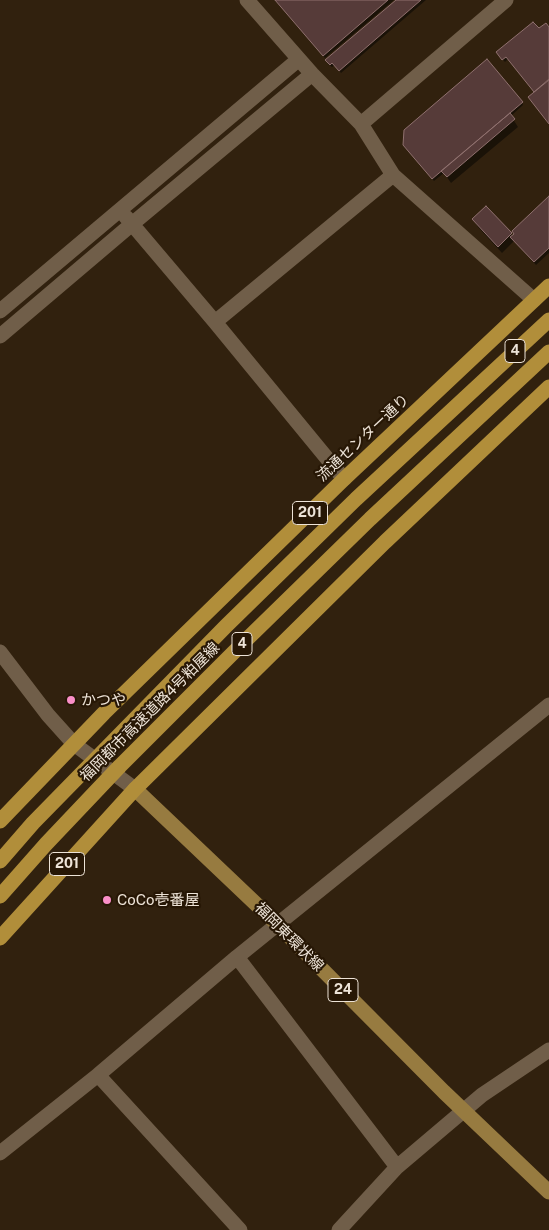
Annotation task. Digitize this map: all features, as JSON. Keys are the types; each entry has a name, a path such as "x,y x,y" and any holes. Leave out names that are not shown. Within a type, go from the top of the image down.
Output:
{"highway":[{"name":"流通センター通り","path":"74,744 344,479 549,286"},
{"name":"福岡都市高速道路4号粕屋線","path":"0,861 33,823 226,626 356,499 549,320"},
{"name":"福岡都市高速道路4号粕屋線","path":"0,896 120,766 216,669 370,519 549,352"},
{"name":"201","path":"0,938 135,789 385,542 549,387"},
{"name":"201","path":"0,821 74,744"}],"main road":[{"name":"福岡東環状線","path":"135,789 277,924 549,1192"}],"street":[{"path":"247,0 312,74 361,124 393,175 534,300"},
{"path":"361,124 506,0"},
{"path":"0,311 299,59"},
{"path":"0,336 312,74"},
{"path":"215,322 393,175"},
{"path":"120,210 344,479"},
{"path":"0,652 74,744 135,789"},
{"path":"0,1154 98,1075 277,924 549,705"},
{"path":"237,957 397,1167"},
{"path":"339,1230 397,1167 494,1086 549,1050"},
{"path":"98,1075 240,1230"}],"building":[{"path":"275,0 388,0 323,56"},
{"path":"396,0 421,0 339,71 332,63 330,65 325,60"},
{"path":"533,22 539,28 546,23 549,27 549,79 534,92 506,57 502,60 496,52"},
{"path":"487,59 523,102 432,179 403,145 404,130"},
{"path":"549,80 549,124 528,97"},
{"path":"510,113 515,119 447,177 441,171"},
{"path":"549,196 549,248 534,262 510,237 514,234 512,231"},
{"path":"486,206 512,233 498,247 472,219"}],"place":[{"name":"かつや","path":"71,700"},
{"name":"CoCo壱番屋","path":"107,900"}]}
